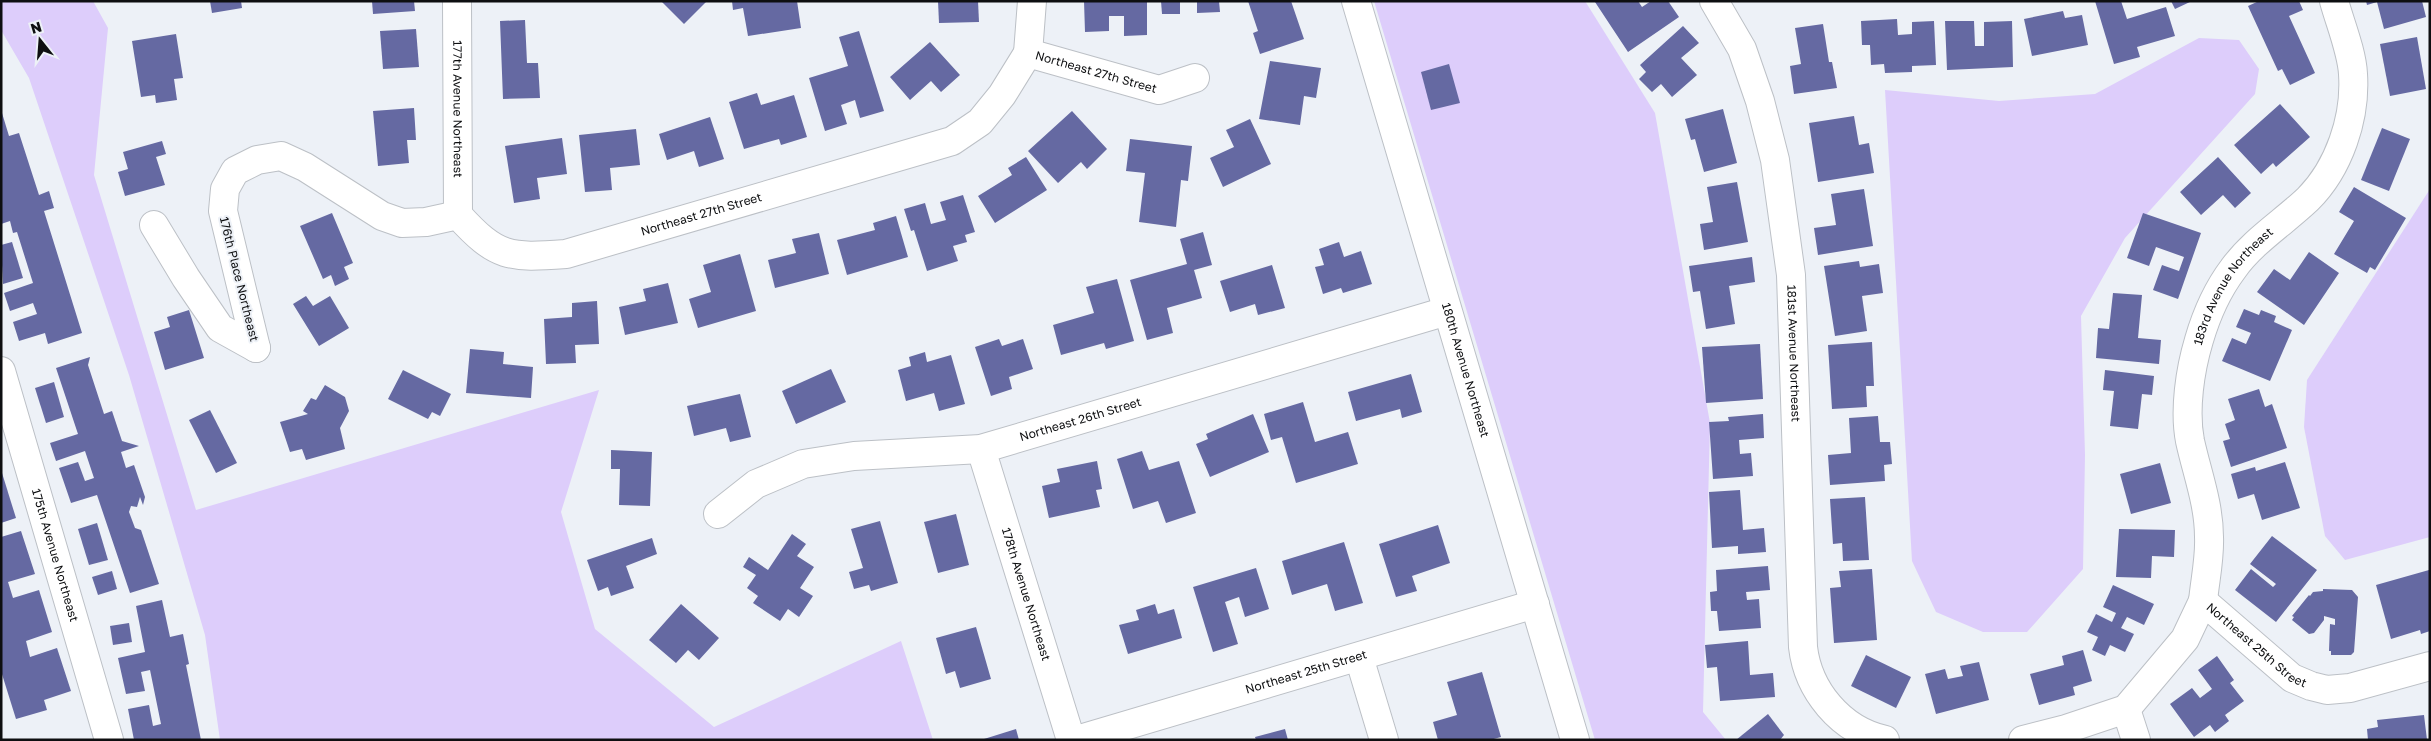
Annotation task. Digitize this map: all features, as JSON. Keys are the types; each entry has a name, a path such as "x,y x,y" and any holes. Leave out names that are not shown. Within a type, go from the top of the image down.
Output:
{"street":[{"name":"177th Avenue Northeast","path":"457,1 458,215"},
{"path":"1028,53 1032,1"},
{"name":"180th Avenue Northeast","path":"1356,1 1575,740"},
{"name":"181st Avenue Northeast","path":"1716,1 1742,49 1760,101 1774,160 1791,275 1805,667 1816,690 1833,712 1855,726 1885,740"},
{"name":"183rd Avenue Northeast","path":"2203,601 2209,537 2203,488 2190,439 2189,383 2199,340 2209,313 2233,268 2265,236 2309,198 2329,170 2346,135 2353,103 2353,72 2334,1"},
{"name":"Northeast 27th Street","path":"458,215 480,240 500,252 527,257 566,254 952,141 980,122 1002,95 1028,53 1159,90 1194,78"},
{"name":"176th Place Northeast","path":"154,225 186,278 220,328 256,348 223,211 225,188 235,171 257,160 280,156 305,167 382,216 402,223 426,222 458,215"},
{"name":"Northeast 26th Street","path":"718,514 756,484 802,464 854,456 981,449 1447,311"},
{"name":"175th Avenue Northeast","path":"1,371 109,740"},
{"name":"178th Avenue Northeast","path":"981,449 1070,740"},
{"name":"Northeast 25th Street","path":"2126,709 2185,639 2203,601 2292,678 2311,686 2327,690 2350,688 2430,666"},
{"name":"Northeast 25th Street","path":"1077,740 1535,604"},
{"path":"1359,657 1384,740"},
{"path":"2038,738 2126,709 2136,740"}],"shaded area":[{"path":"1,1 93,1 108,28 94,175 196,510 599,390 561,512 595,629 714,727 901,641 933,740 220,740 205,635 129,375 29,78 1,30"},
{"path":"1374,1 1585,1 1655,113 1710,423 1703,712 1726,740 1595,740"},
{"path":"2199,38 2239,40 2259,69 2255,94 2125,238 2081,316 2085,455 2083,569 2027,632 1983,632 1936,612 1912,561 1885,90 1999,101 2095,94"},
{"path":"2430,189 2430,537 2345,560 2325,536 2304,427 2307,380"}],"building":[{"path":"210,1 241,1 242,8 212,13"},
{"path":"372,1 414,1 415,11 373,14"},
{"path":"661,1 707,1 684,24"},
{"path":"732,1 797,1 801,28 748,36 743,8 733,10"},
{"path":"938,1 978,1 979,22 939,23"},
{"path":"1084,1 1147,1 1147,35 1124,36 1124,16 1109,16 1109,31 1085,32"},
{"path":"1161,1 1180,1 1180,14 1162,14"},
{"path":"1197,1 1219,1 1220,12 1197,13"},
{"path":"1248,1 1291,1 1304,39 1260,54 1253,33 1258,31"},
{"path":"1596,1 1638,1 1642,7 1651,1 1668,1 1679,17 1628,52"},
{"path":"2095,1 2121,1 2127,19 2166,7 2175,36 2137,47 2140,57 2114,64"},
{"path":"2171,1 2192,1 2175,9"},
{"path":"2259,1 2299,1 2303,10 2289,16 2315,73 2290,85 2282,69 2278,71 2248,6"},
{"path":"2366,1 2422,1 2426,17 2384,29 2377,2 2367,5"},
{"path":"2063,11 2065,18 2082,15 2088,45 2032,56 2024,19"},
{"path":"1897,19 1898,35 1912,34 1912,22 1934,21 1936,65 1912,66 1912,72 1885,73 1884,64 1871,65 1870,45 1862,45 1861,21"},
{"path":"525,20 527,63 538,63 540,98 503,99 500,21"},
{"path":"1945,21 1974,21 1975,46 1984,46 1984,22 2012,21 2013,67 1947,70"},
{"path":"1823,24 1829,62 1832,62 1837,88 1794,94 1790,66 1801,64 1795,28"},
{"path":"1683,26 1699,43 1681,58 1697,75 1672,97 1661,84 1652,92 1639,79 1646,72 1640,65"},
{"path":"416,29 419,67 383,69 380,31"},
{"path":"859,31 884,111 860,118 855,100 841,105 847,124 825,131 809,78 848,66 839,37"},
{"path":"176,34 183,78 174,79 177,100 156,103 155,95 141,97 132,41"},
{"path":"2417,37 2426,89 2390,96 2380,44"},
{"path":"930,42 960,75 941,92 931,81 910,100 890,77"},
{"path":"1270,61 1321,68 1316,98 1304,96 1300,125 1259,119"},
{"path":"1449,64 1460,103 1431,110 1421,72"},
{"path":"757,93 761,105 794,95 807,137 781,145 779,139 744,149 729,102"},
{"path":"2280,104 2310,137 2276,167 2273,163 2261,174 2234,145"},
{"path":"414,108 416,140 407,140 409,163 378,166 373,111"},
{"path":"1723,109 1737,163 1704,172 1695,139 1691,140 1685,119"},
{"path":"1072,111 1107,149 1087,169 1081,162 1058,183 1028,151"},
{"path":"2,113 9,136 19,133 39,195 49,191 54,208 44,211 82,333 48,344 45,333 19,341 13,322 37,314 33,303 10,311 4,293 33,283 17,232 13,233 10,221 1,224"},
{"path":"1854,116 1859,145 1869,143 1874,173 1818,182 1809,123"},
{"path":"710,117 724,159 699,167 694,151 667,160 659,134"},
{"path":"1250,119 1271,164 1223,187 1210,158 1234,147 1226,130"},
{"path":"2382,128 2410,139 2389,191 2361,180"},
{"path":"636,129 640,165 610,168 612,190 585,192 579,135"},
{"path":"562,138 567,174 537,178 540,199 514,203 505,146"},
{"path":"1130,139 1192,146 1188,181 1181,180 1176,227 1139,222 1145,173 1126,171"},
{"path":"162,141 166,154 156,157 165,185 125,196 118,172 128,169 123,152"},
{"path":"1026,157 1047,190 995,223 978,196 1012,175 1008,168"},
{"path":"2218,157 2251,193 2235,208 2223,195 2201,215 2180,192"},
{"path":"1737,182 1748,242 1704,250 1700,224 1713,222 1707,187"},
{"path":"2354,187 2406,218 2375,270 2370,267 2367,273 2334,254 2354,221 2339,212"},
{"path":"1864,189 1873,246 1818,255 1814,228 1836,225 1831,194"},
{"path":"963,195 975,232 965,235 967,242 953,246 958,261 927,271 914,230 911,231 904,209 925,203 931,224 946,220 940,202"},
{"path":"332,213 353,263 344,267 349,279 335,286 331,275 323,279 300,226"},
{"path":"2143,213 2201,233 2178,299 2153,290 2162,265 2179,271 2184,257 2156,247 2149,266 2127,258"},
{"path":"896,216 908,257 847,275 837,240 875,230 873,223"},
{"path":"1203,232 1212,265 1194,270 1202,298 1167,308 1173,333 1147,340 1130,280 1187,264 1180,239"},
{"path":"819,233 829,274 775,288 768,260 796,253 792,239"},
{"path":"12,242 23,278 3,284 1,245"},
{"path":"1339,242 1344,257 1361,251 1372,284 1343,293 1341,288 1323,294 1315,267 1324,265 1319,249"},
{"path":"2309,252 2339,273 2304,325 2257,292 2274,269 2290,280"},
{"path":"740,254 756,311 698,328 689,299 711,292 703,265"},
{"path":"1752,257 1755,282 1729,286 1735,324 1706,329 1700,291 1693,292 1689,266"},
{"path":"1859,261 1860,267 1879,264 1883,293 1862,296 1867,331 1835,336 1824,266"},
{"path":"1272,265 1285,308 1258,315 1255,304 1230,312 1220,281"},
{"path":"1117,279 1134,341 1106,349 1104,343 1061,355 1053,325 1094,313 1086,287"},
{"path":"668,283 678,323 625,335 619,307 646,301 643,289"},
{"path":"2113,293 2142,295 2138,338 2161,340 2159,364 2096,358 2098,328 2109,329"},
{"path":"306,296 313,306 330,296 349,328 319,346 293,304"},
{"path":"597,301 599,344 575,345 576,363 546,364 544,319 572,317 572,303"},
{"path":"2244,309 2259,315 2261,310 2276,316 2274,322 2292,330 2270,381 2222,361 2232,338 2246,344 2251,333 2236,327"},
{"path":"189,310 204,358 165,370 154,332 170,327 167,317"},
{"path":"999,339 1002,346 1023,339 1033,369 1009,377 1012,389 991,396 975,347"},
{"path":"1872,342 1874,386 1866,386 1867,407 1832,409 1828,345"},
{"path":"1760,344 1763,399 1706,403 1702,347"},
{"path":"470,349 504,352 503,364 533,367 531,398 466,393"},
{"path":"925,352 927,362 951,355 965,404 939,411 934,393 906,401 898,370 911,366 909,357"},
{"path":"90,357 88,365 104,414 112,411 122,441 139,446 121,452 126,468 134,465 145,497 143,505 140,497 137,507 131,506 129,512 135,528 141,530 159,584 130,593 97,495 71,503 59,468 78,462 85,481 94,478 85,451 56,461 50,443 78,434 56,368"},
{"path":"831,369 846,402 796,424 782,391"},
{"path":"403,370 451,394 440,416 432,412 428,419 388,399"},
{"path":"2105,370 2154,376 2152,395 2142,394 2138,429 2110,426 2114,391 2103,390"},
{"path":"1411,374 1422,412 1402,418 1400,409 1356,421 1348,392"},
{"path":"54,382 64,417 46,423 35,388"},
{"path":"325,385 345,397 349,411 340,428 345,449 306,460 302,449 290,452 280,422 308,414 303,411 311,398 316,400"},
{"path":"2259,389 2265,407 2272,404 2287,448 2231,467 2223,441 2230,439 2225,424 2235,420 2228,399"},
{"path":"740,394 751,437 730,442 726,428 694,436 687,406"},
{"path":"1303,402 1315,442 1348,432 1358,464 1296,483 1282,437 1271,440 1264,414"},
{"path":"210,410 237,463 216,473 189,420"},
{"path":"1253,414 1269,452 1210,477 1196,444 1208,439 1206,434"},
{"path":"1763,414 1764,438 1739,440 1740,454 1751,453 1753,476 1713,479 1709,422 1729,421 1728,417"},
{"path":"1878,416 1880,442 1890,442 1892,464 1884,465 1885,481 1830,485 1828,455 1851,453 1849,418"},
{"path":"611,450 652,452 650,506 619,505 620,469 611,469"},
{"path":"1142,451 1149,470 1179,461 1196,513 1166,523 1158,501 1133,509 1117,459"},
{"path":"1097,461 1102,489 1096,490 1100,507 1049,518 1042,486 1060,482 1057,469"},
{"path":"2285,462 2300,508 2262,520 2254,494 2238,499 2231,474 2255,467 2256,471"},
{"path":"2160,463 2171,503 2131,514 2120,474"},
{"path":"1,474 16,518 1,523"},
{"path":"1740,490 1743,530 1764,528 1766,552 1738,554 1738,546 1712,548 1709,492"},
{"path":"1865,497 1869,560 1843,561 1842,543 1833,544 1830,499"},
{"path":"956,514 969,565 938,573 924,522"},
{"path":"880,521 898,583 871,591 869,585 854,589 849,572 863,568 851,529"},
{"path":"97,523 108,560 89,565 78,529"},
{"path":"1438,525 1450,563 1412,576 1417,591 1396,597 1379,544"},
{"path":"2119,529 2175,530 2174,557 2152,556 2151,578 2116,577"},
{"path":"21,531 35,574 8,582 13,598 39,590 52,632 26,641 30,657 57,648 71,691 44,700 47,710 16,719 1,671 1,537"},
{"path":"792,534 806,544 797,556 814,567 800,588 813,596 799,617 788,609 780,621 753,603 758,596 747,588 756,575 743,567 749,557 768,570"},
{"path":"2272,536 2317,570 2276,622 2235,590 2251,569 2273,587 2276,584 2250,564"},
{"path":"652,538 657,554 626,566 634,588 611,596 608,587 598,591 587,560"},
{"path":"1344,542 1363,603 1335,611 1327,584 1292,595 1282,561"},
{"path":"1768,566 1770,590 1746,592 1747,600 1759,599 1761,628 1719,631 1717,611 1711,611 1710,592 1717,591 1716,570"},
{"path":"1256,568 1269,609 1245,617 1239,597 1225,602 1238,644 1213,652 1193,587"},
{"path":"1872,569 1877,640 1834,643 1830,588 1841,587 1839,571"},
{"path":"2429,570 2430,631 2421,634 2420,630 2391,639 2376,585"},
{"path":"112,571 117,589 98,595 92,577"},
{"path":"2113,585 2154,604 2144,625 2127,617 2121,628 2134,634 2125,652 2110,645 2105,656 2092,650 2098,637 2087,632 2096,614 2112,622 2116,613 2103,607"},
{"path":"2323,589 2352,590 2358,597 2354,652 2351,655 2331,655 2331,651 2329,651 2330,624 2335,625 2335,619 2324,616 2324,620 2314,633 2309,634 2292,620 2294,617 2292,616 2309,595 2313,592 2323,591"},
{"path":"162,600 170,637 183,634 189,664 186,665 201,740 134,740 128,709 149,705 153,726 161,724 150,670 141,672 145,691 126,694 118,658 145,652 136,606"},
{"path":"681,604 719,638 699,660 688,650 676,663 649,640"},
{"path":"1155,604 1158,614 1174,609 1182,638 1128,654 1119,625 1139,620 1136,610"},
{"path":"129,623 132,642 113,645 110,626"},
{"path":"976,627 991,679 960,688 955,671 946,674 936,638"},
{"path":"1748,641 1750,675 1773,673 1775,697 1720,701 1717,667 1707,668 1705,645"},
{"path":"2083,650 2092,681 2073,687 2075,695 2039,705 2030,674 2064,665 2062,656"},
{"path":"1866,655 1911,677 1896,708 1851,686"},
{"path":"2217,656 2234,680 2230,683 2244,701 2225,715 2229,721 2215,732 2210,725 2194,737 2170,704 2192,688 2200,698 2212,689 2198,670"},
{"path":"1979,662 1989,700 1936,714 1925,674 1945,669 1948,679 1963,676 1960,666"},
{"path":"1482,672 1501,737 1490,740 1438,740 1433,722 1457,715 1447,682"},
{"path":"1768,714 1784,735 1780,740 1736,740"},
{"path":"2424,715 2427,740 2368,740 2367,729 2378,727 2377,720"},
{"path":"1016,729 1019,740 984,740 984,739"},
{"path":"1285,729 1288,740 1256,740 1255,737"}]}
